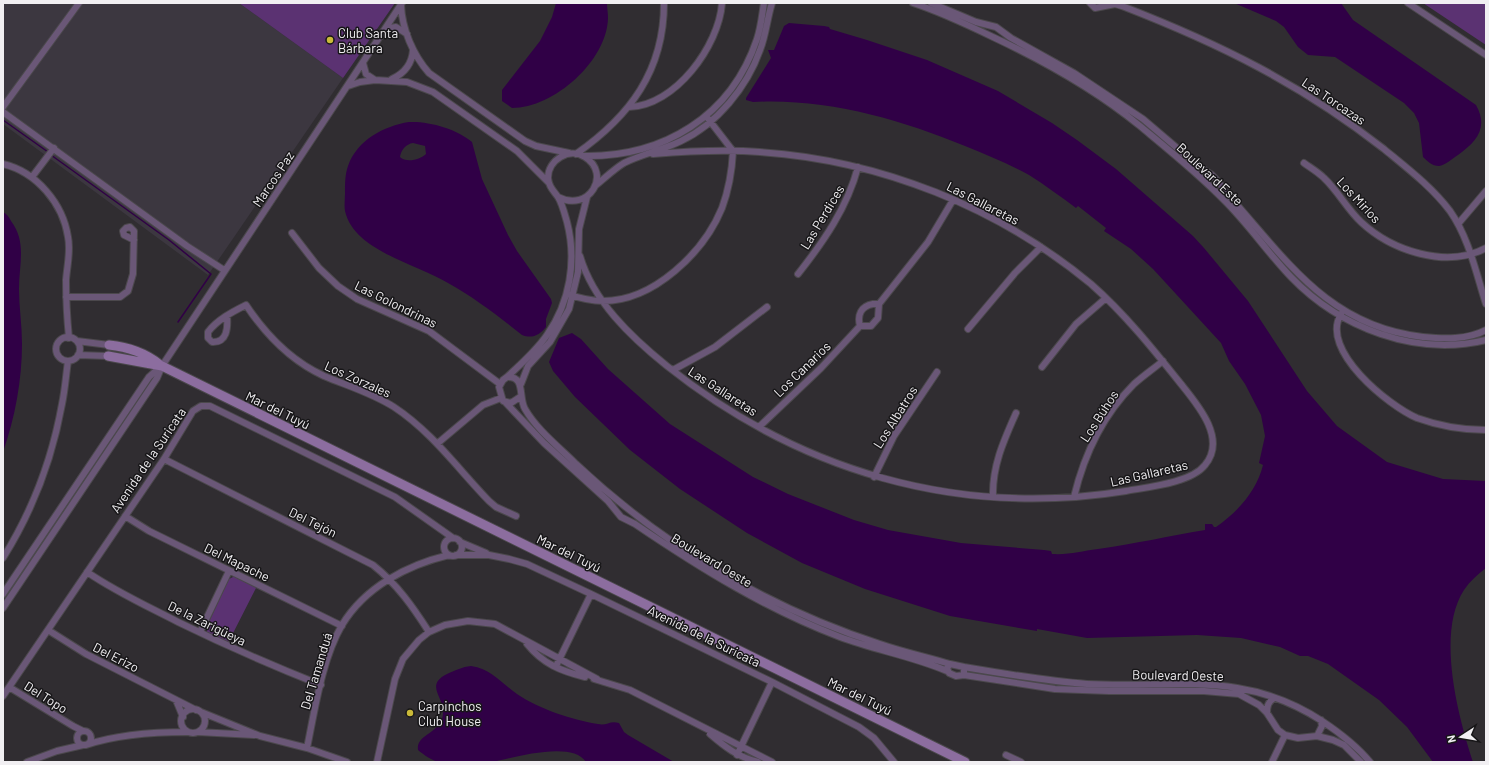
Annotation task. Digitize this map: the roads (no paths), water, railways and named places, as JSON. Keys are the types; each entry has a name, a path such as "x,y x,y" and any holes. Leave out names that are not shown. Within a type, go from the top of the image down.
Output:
{"street":[{"path":"3,107 79,3"},
{"path":"549,184 550,170 553,164 564,155 573,154 607,130 629,107 640,91 653,63 661,33 664,3"},
{"path":"629,107 640,106 654,100 677,85 690,73 713,38 722,11 722,3"},
{"path":"401,4 403,21 413,50 422,65 440,82 525,141 536,146 584,156 615,155 651,147 708,118 727,94 745,66 757,39 764,3"},
{"path":"348,86 360,82 391,80 407,82 433,92 518,151 549,184 558,197 571,243 571,271 570,295 569,309 558,331 528,366 521,384 520,398 514,403 506,403 501,398 500,384 546,336 570,295 580,256 579,229 587,197 595,186 624,164 653,154 683,140 732,99 748,77 760,50 772,3"},
{"name":"Boulevard Este","path":"913,3 920,4 962,22 1072,75"},
{"name":"Boulevard Este","path":"931,3 976,22 987,24 1003,31 1072,75 1140,122 1208,173 1220,184 1303,289 1339,316 1369,330 1405,341 1436,345 1486,340"},
{"path":"1408,3 1486,55"},
{"name":"Marcos Paz","path":"162,366 401,4"},
{"name":"Las Torcazas","path":"1093,5 1115,4 1202,38 1283,79 1339,116 1394,157 1432,191 1458,224 1471,255 1486,304"},
{"path":"985,33 984,29 987,24"},
{"path":"385,29 396,27 407,34"},
{"path":"996,39 1002,36 1003,31"},
{"path":"391,80 405,70 412,59 413,50"},
{"path":"363,63 366,74 375,80"},
{"path":"3,112 187,246 224,270"},
{"path":"570,295 603,301 628,297 650,288 664,279 693,255 714,224 722,208 731,174 733,151 708,118"},
{"name":"Boulevard Este","path":"1140,122 1213,190 1303,280 1343,310 1370,323 1415,336 1466,337 1486,330"},
{"path":"32,177 53,149"},
{"name":"Las Gallaretas","path":"580,256 590,284 603,301 641,342 673,370 701,392 759,427 805,451 838,465 898,483 954,493 1027,499 1074,497 1148,487 1184,478 1199,472 1209,460 1214,447 1210,427 1186,389 1146,339 1092,285 1041,248 996,220 911,183 858,167 762,152 733,151 653,154"},
{"path":"584,156 594,166 597,179 595,186"},
{"name":"Los Mirlos","path":"1304,163 1325,179 1364,225 1390,243 1429,255 1443,257 1471,255"},
{"path":"3,164 32,177 49,194 62,216 69,239 66,297 69,338"},
{"name":"Las Perdices","path":"798,274 824,239 848,200 858,167"},
{"path":"1202,180 1205,174 1208,173"},
{"path":"1213,190 1220,184"},
{"path":"1458,224 1486,191"},
{"path":"558,197 573,202 587,197"},
{"name":"Los Canarios","path":"759,427 821,368 860,326 871,326 876,322 880,314 879,304 928,242 953,200"},
{"name":"Las Golondrinas","path":"292,233 319,268 346,292 361,301 429,331 500,384"},
{"path":"66,297 113,298 125,294 131,286 134,240"},
{"path":"968,329 1011,278 1041,248"},
{"path":"1471,255 1486,248"},
{"path":"1042,367 1076,324 1106,298"},
{"path":"860,326 858,320 861,310 868,305 879,304"},
{"name":"Los Zorzales","path":"227,316 246,305 265,332 302,363 325,376 364,391 393,407 418,425 438,444 490,501 502,510 516,516"},
{"path":"673,370 715,347 767,307"},
{"path":"1343,310 1339,316 1338,336 1345,354 1366,381 1385,399 1405,412 1428,421 1465,430 1486,430"},
{"path":"77,341 80,348 78,355 74,360 68,361 58,356 56,349 59,342 69,338 77,341 122,346 140,351 162,366"},
{"path":"78,355 108,356 162,366"},
{"path":"3,558 28,514 47,468 60,415 68,361"},
{"name":"Los Búhos","path":"1074,497 1085,459 1103,424 1131,388 1163,361"},
{"path":"3,594 149,377 162,366"},
{"path":"3,608 157,378 162,366"},
{"name":"Mar del Tuyú","path":"162,366 965,762"},
{"name":"Los Albatros","path":"874,476 894,436 937,372"},
{"path":"507,377 515,378 521,384"},
{"path":"438,444 482,405 501,398"},
{"name":"Boulevard Oeste","path":"520,398 531,418 560,454 625,506 669,544"},
{"name":"Boulevard Oeste","path":"506,403 608,500 624,519 745,589 821,626 874,642 934,665 947,671 952,676 964,675 1058,681 1109,688 1204,691 1239,694 1251,699 1267,713 1270,720 1285,736"},
{"name":"Avenida de la Suricata","path":"3,696 164,459 193,411 201,406 210,406 395,497 441,532 460,542 489,555 527,564 772,682 868,733 894,762"},
{"path":"993,497 994,474 999,456 1016,413"},
{"name":"Del Tejón","path":"164,459 373,565 390,579 412,605 430,632"},
{"path":"618,513 618,508 625,506"},
{"path":"629,521 632,518 632,512"},
{"name":"Del Mapache","path":"124,516 148,531 342,626"},
{"name":"Avenida de la Suricata","path":"441,532 446,542"},
{"path":"438,558 444,549 446,542 453,538"},
{"path":"456,555 461,549 460,542"},
{"path":"444,549 449,555"},
{"name":"Avenida de la Suricata","path":"438,558 449,555 489,555"},
{"name":"Del Tamanduá","path":"306,748 330,653 342,626 365,598 390,579 415,565 438,558"},
{"path":"200,632 229,571"},
{"name":"De la Zarigüeya","path":"87,572 114,590 200,632 256,659 321,686"},
{"path":"555,668 591,594"},
{"path":"377,762 398,670 403,658 412,646 430,632 456,623 478,621 495,624 559,660 597,679"},
{"name":"Del Erizo","path":"48,630 86,654 176,700 198,711 260,736"},
{"path":"525,641 534,653 555,668 597,679 630,690 772,762"},
{"name":"Boulevard Oeste","path":"904,654 1007,678"},
{"path":"947,671 950,664"},
{"path":"964,667 964,675"},
{"path":"737,755 772,682"},
{"path":"1204,684 1204,691"},
{"name":"Boulevard Oeste","path":"1109,688 1204,684 1251,689 1298,706 1321,720 1347,738 1370,762"},
{"name":"Del Topo","path":"9,687 72,726 106,739"},
{"path":"1267,713 1267,707 1270,700 1274,698"},
{"path":"176,700 182,720 188,732"},
{"path":"170,732 190,710 198,711 205,723 198,732"},
{"path":"1317,736 1321,730 1321,720"},
{"name":"Del Topo","path":"72,726 81,742"},
{"path":"705,729 725,747 737,755 758,762"},
{"path":"81,742 86,732"},
{"path":"27,762 81,742 91,740 86,732"},
{"path":"81,742 170,732 198,732 260,736 306,748 347,762"},
{"path":"1272,762 1285,736 1298,738 1317,736 1333,740 1344,745 1361,762"},
{"path":"1006,755 1020,762"}],"waterway":[{"path":"3,120 48,152"},
{"path":"51,155 169,240 211,274 178,322"}],"place":[{"name":"Club Santa Bárbara","path":"330,40"},
{"name":"Carpinchos Club House","path":"410,713"}]}
